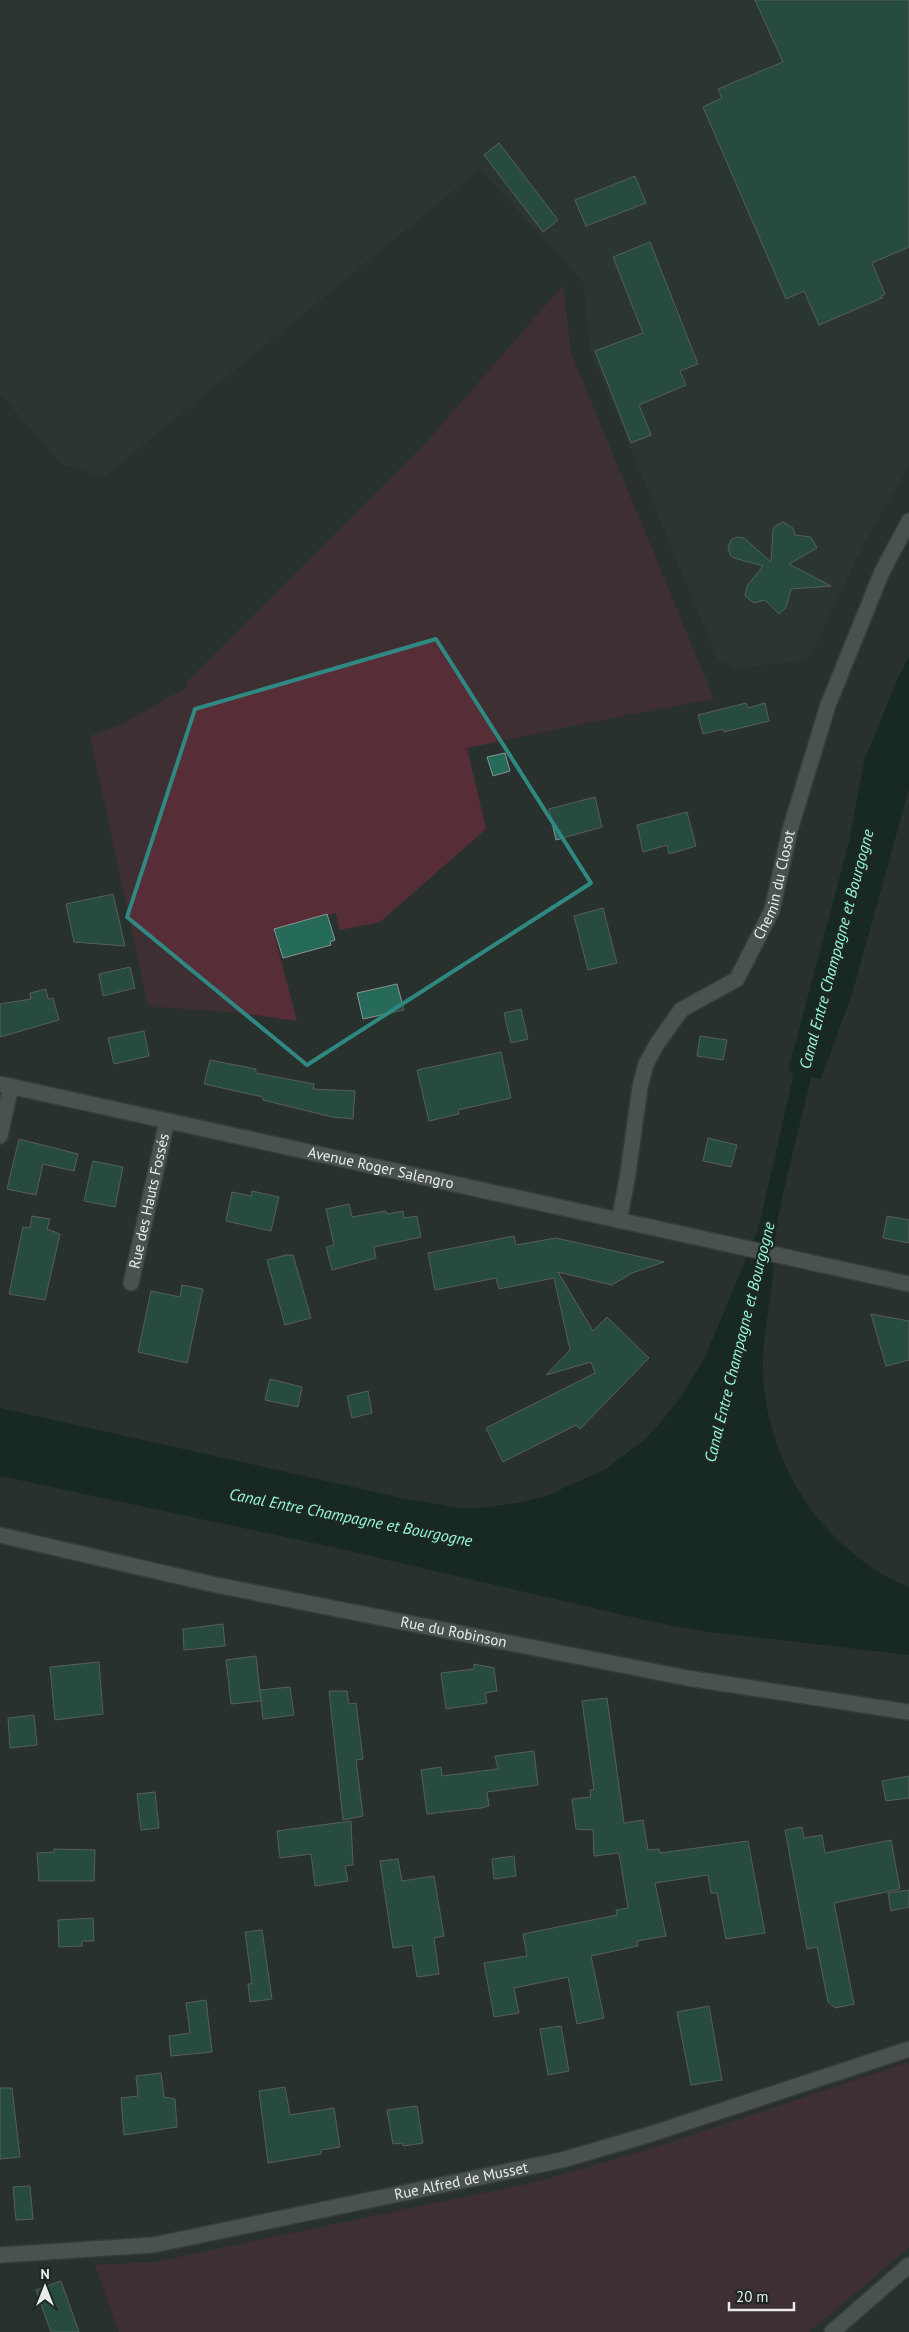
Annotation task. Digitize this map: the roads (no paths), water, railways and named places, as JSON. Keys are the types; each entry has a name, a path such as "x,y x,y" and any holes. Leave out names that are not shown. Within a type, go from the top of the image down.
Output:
{"street":[{"name":"Chemin du Closot","path":"619,1220 627,1180 640,1087 646,1064 657,1044 681,1010 737,979 772,910 790,830 828,705 882,572 909,521"},
{"name":"Avenue Roger Salengro","path":"6,1085 909,1284"},
{"path":"0,1136 6,1085"},
{"name":"Rue des Hauts Fossés","path":"131,1283 167,1121"},
{"name":"Rue du Robinson","path":"0,1535 216,1585 678,1676 909,1712"},
{"name":"Rue Alfred de Musset","path":"0,2255 153,2245 452,2185 562,2160 651,2134 909,2049"},
{"path":"832,2332 909,2265"}],"water":[{"name":"Canal Entre Champagne et Bourgogne","path":"909,656 909,789 852,994 821,1079 811,1077 779,1213 774,1245 772,1284 763,1363 767,1410 773,1433 791,1477 803,1497 817,1517 849,1550 868,1565 909,1587 909,1655 709,1632 653,1622 332,1547 0,1476 0,1408 402,1498 460,1508 479,1508 517,1503 546,1496 604,1470 645,1439 682,1395 705,1357 758,1230 794,1073 788,1071 849,842 864,761 897,680"}]}
